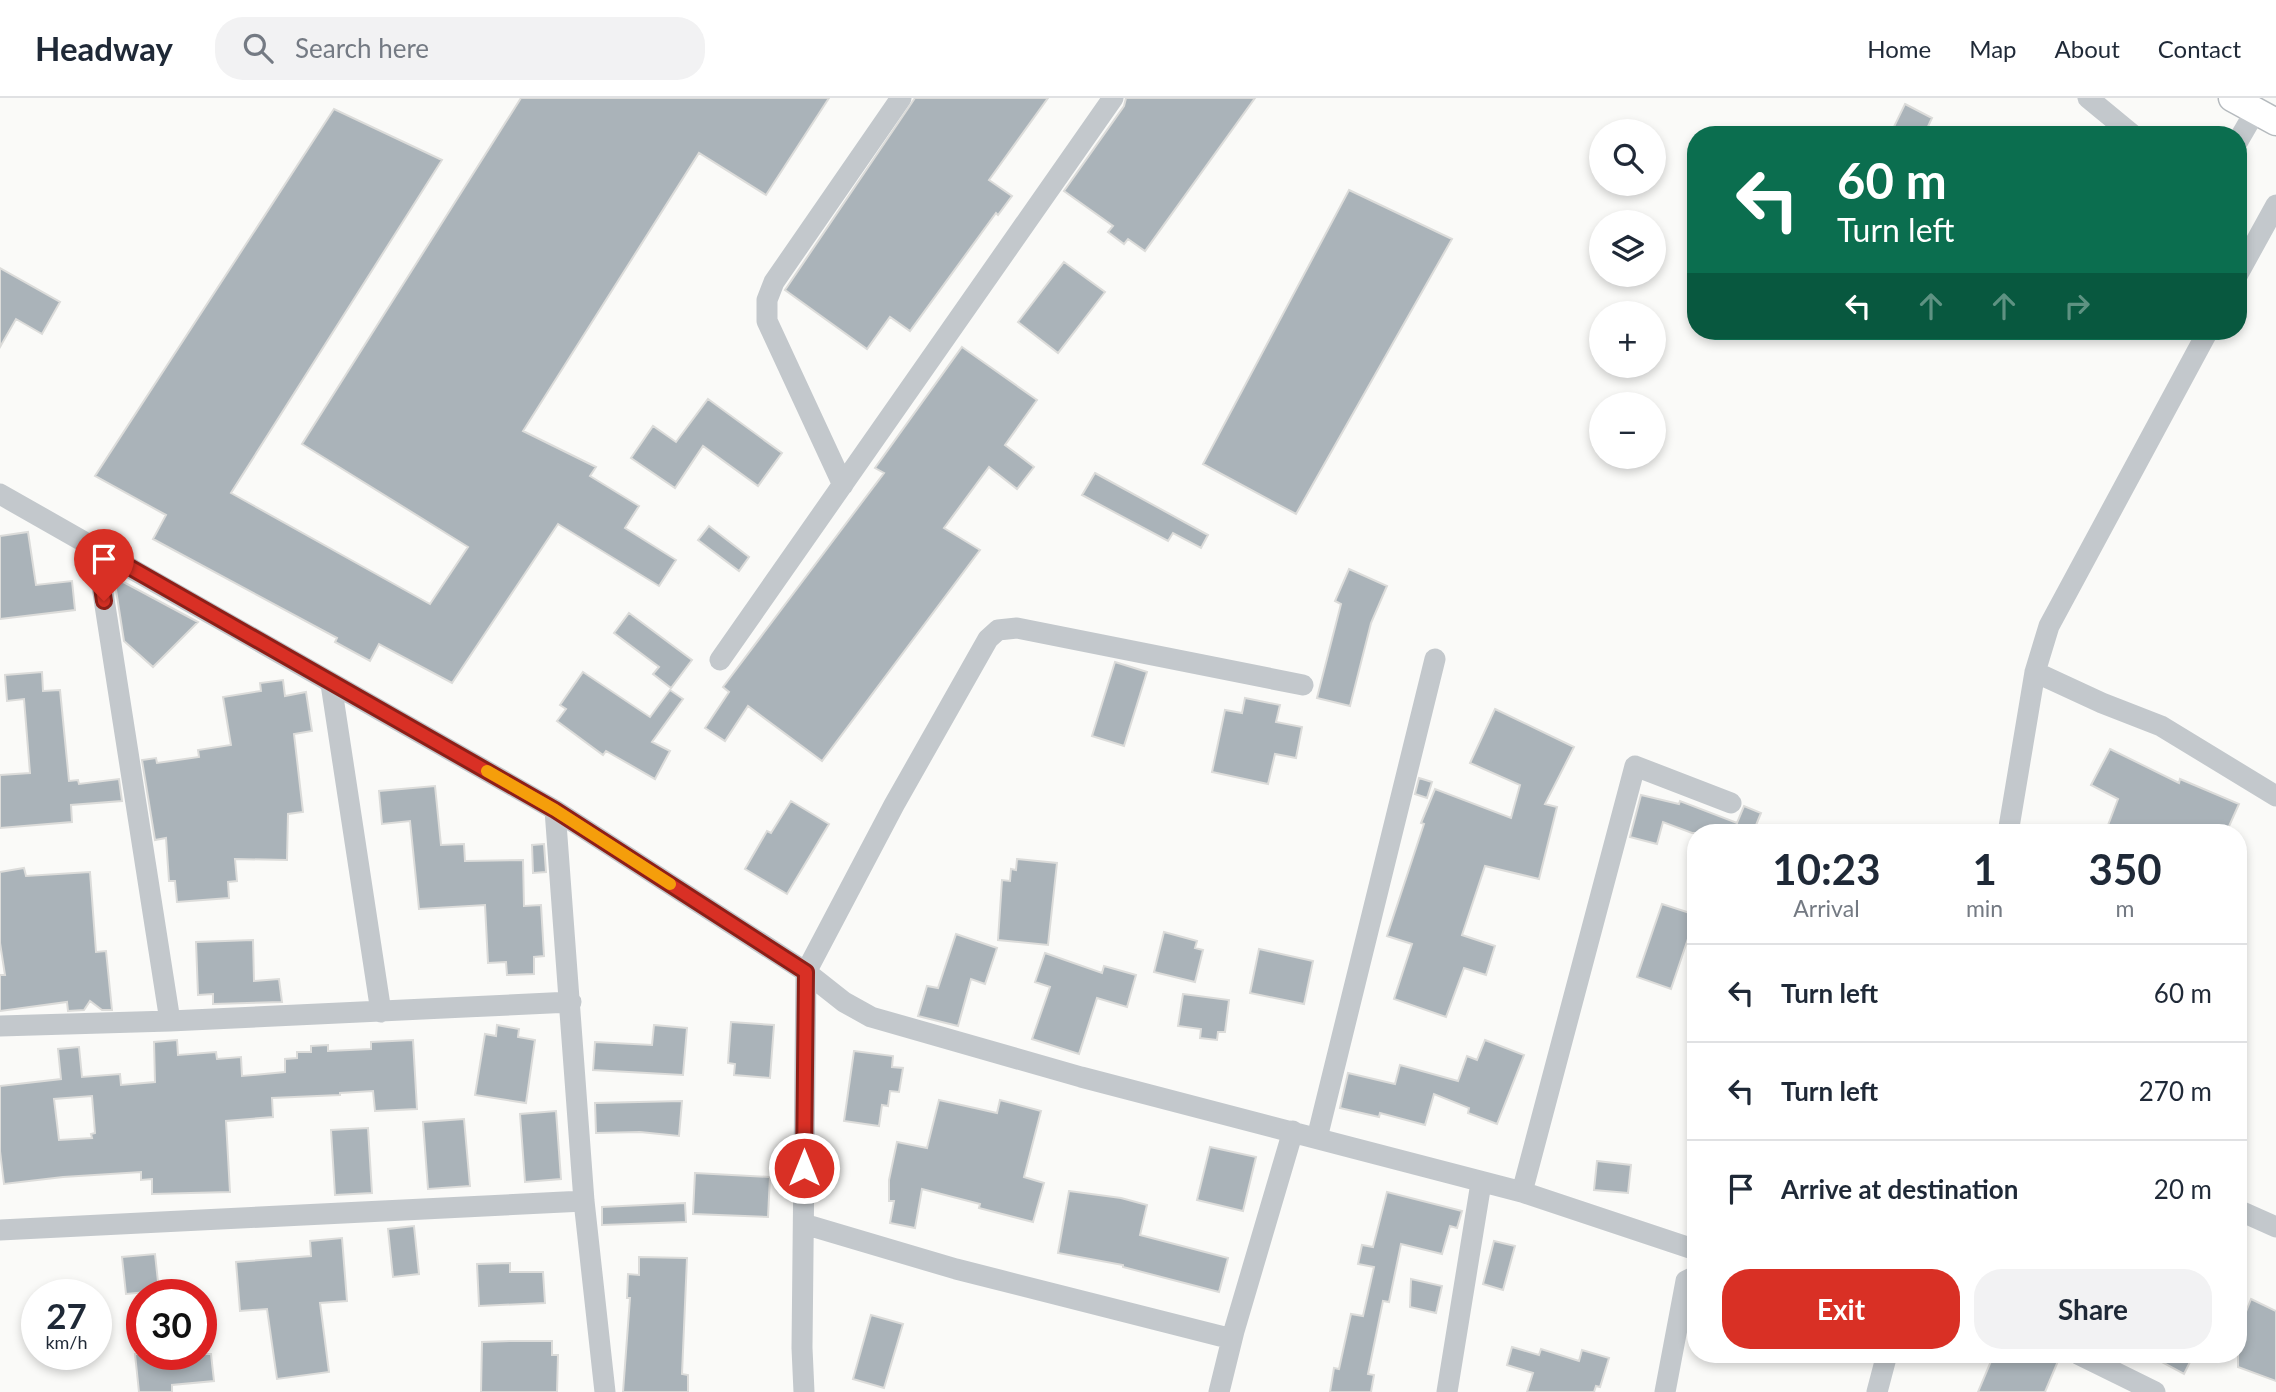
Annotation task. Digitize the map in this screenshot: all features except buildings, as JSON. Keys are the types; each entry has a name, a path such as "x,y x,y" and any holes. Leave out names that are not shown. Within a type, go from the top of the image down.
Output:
{"main road":[{"path":"2232,98 2266,116"}],"street":[{"path":"843,485 767,321 767,300 774,282 901,98"},
{"path":"720,660 1113,98"},
{"path":"2088,98 2122,126"},
{"path":"2247,133 2266,116"},
{"path":"2247,258 2276,205"},
{"path":"2010,824 2035,672 2049,626 2203,340"},
{"path":"0,494 555,810 806,972 844,1002 871,1017 1081,1077 1522,1192 1687,1247"},
{"path":"96,548 170,1021"},
{"path":"804,1392 802,1348 806,972 894,805 988,639 998,630 1017,628 1303,685"},
{"path":"1317,1138 1435,659"},
{"path":"2035,672 2102,703 2161,726 2276,796"},
{"path":"331,684 381,1012"},
{"path":"1522,1192 1635,766 1731,803"},
{"path":"555,810 584,1201 605,1392"},
{"path":"0,1026 170,1021 571,1002"},
{"path":"1219,1392 1293,1131"},
{"path":"1447,1392 1481,1182"},
{"path":"0,1230 584,1201"},
{"path":"2247,1214 2276,1227"},
{"path":"804,1224 956,1269 1232,1339"},
{"path":"1665,1392 1687,1280"},
{"path":"1877,1392 1885,1363"},
{"path":"2096,1363 2155,1392"}],"slow traffic":[{"path":"487,771 555,810 670,884"}],"route":[{"path":"104,601 96,548 555,810 806,972 804,1168"}]}
